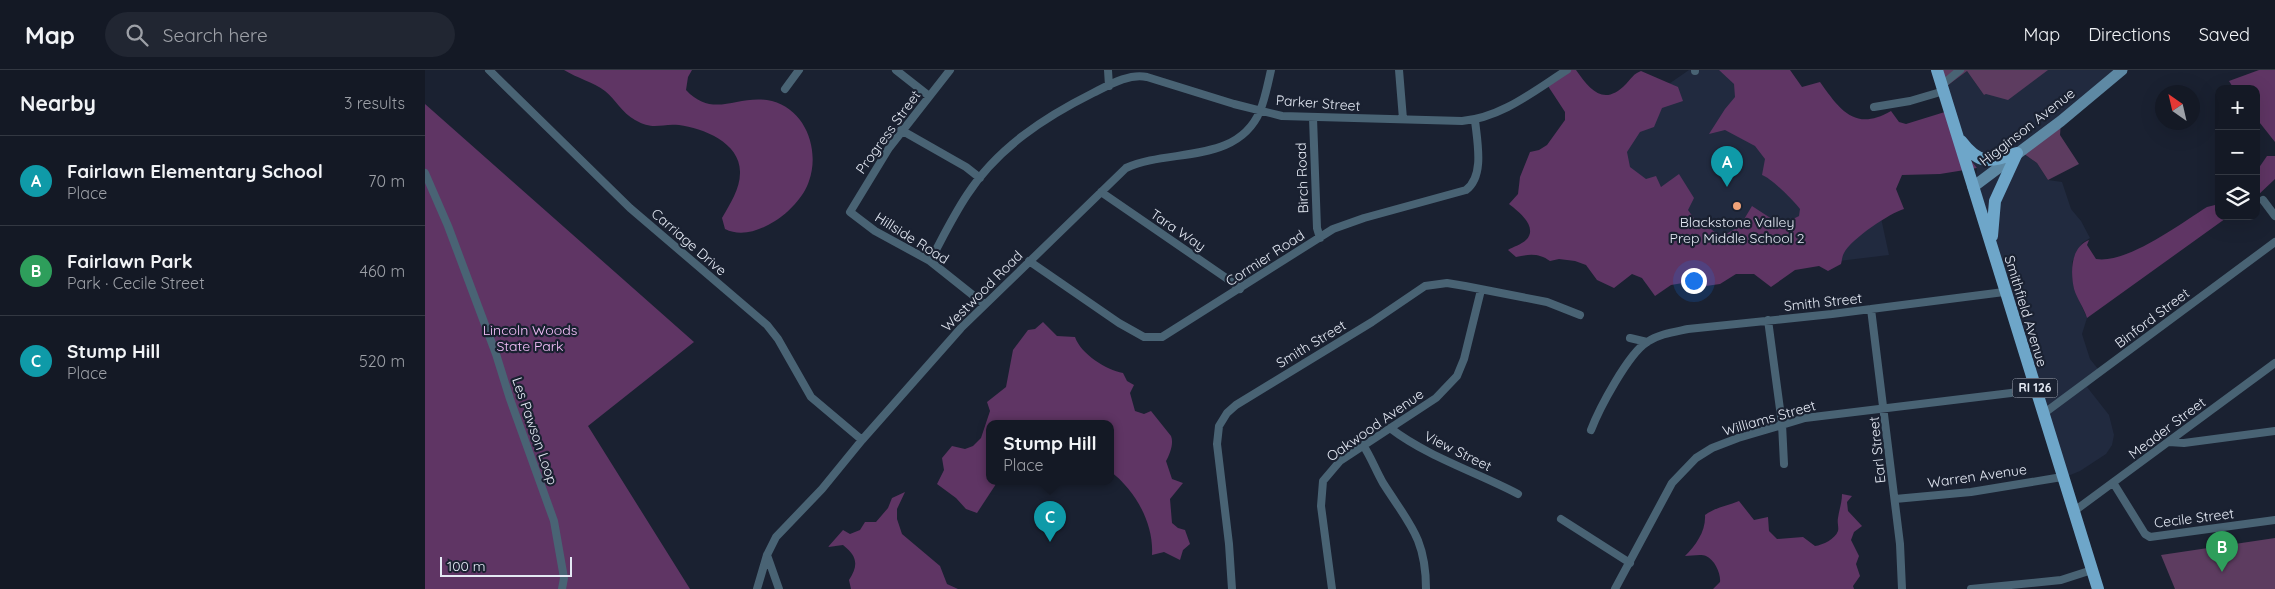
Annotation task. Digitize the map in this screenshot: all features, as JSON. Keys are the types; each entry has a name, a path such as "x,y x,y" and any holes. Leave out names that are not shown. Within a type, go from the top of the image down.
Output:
{"main road":[{"name":"Smithfield Avenue","path":"1937,70 2004,292 2098,589"},
{"path":"1956,134 1969,151 1984,160 2000,160 2017,153"},
{"path":"1992,249 1995,202 2017,153"}],"street":[{"name":"Carriage Drive","path":"489,70 630,208 767,325 778,339 811,397 862,440"},
{"path":"785,89 799,70"},
{"path":"896,70 929,96"},
{"name":"Progress Street","path":"850,212 901,130 950,70"},
{"path":"1108,70 1109,86"},
{"name":"Parker Street","path":"1129,70 1139,76 1282,116 1446,122 1475,120 1514,104 1567,70"},
{"name":"Westwood Road","path":"757,589 767,556 776,537 822,489 862,440 985,304 1117,176 1136,164 1207,151 1226,144 1245,132 1260,110 1271,70"},
{"path":"1399,70 1403,120"},
{"path":"1874,107 1910,101 1943,88 1961,70"},
{"name":"Higginson Avenue","path":"1973,187 2061,121 2121,70"},
{"path":"930,261 967,194 999,156 1045,120 1109,86 1139,76"},
{"name":"Birch Road","path":"1313,118 1317,228 1320,238"},
{"name":"Cormier Road","path":"1029,262 1119,323 1145,338 1162,337 1345,224 1458,193 1472,186 1478,168 1475,120"},
{"path":"901,130 966,166 980,178"},
{"name":"Les Pawson Loop","path":"425,173 448,226 496,354 510,399 554,521 564,578 562,589"},
{"name":"Tara Way","path":"1101,192 1240,289"},
{"path":"2263,200 2275,216"},
{"name":"Hillside Road","path":"850,212 875,231 930,261 985,304"},
{"name":"Binford Street","path":"2043,414 2275,242"},
{"name":"Smith Street","path":"1232,589 1217,444 1219,426 1227,413 1247,397 1372,322 1425,286 1447,283 1547,302 1580,315"},
{"name":"Oakwood Avenue","path":"1332,589 1321,506 1322,485 1331,469 1436,398 1457,376 1464,359 1481,290"},
{"name":"Smith Street","path":"1647,342 1665,334 1688,329 2004,292"},
{"name":"Earl Street","path":"1871,309 1885,407 1900,544 1901,589"},
{"path":"1768,320 1782,424 1784,464"},
{"path":"1630,338 1647,342"},
{"path":"1591,430 1596,416 1627,364 1639,348 1647,342"},
{"name":"Meader Street","path":"2073,512 2275,363"},
{"name":"Williams Street","path":"1615,589 1664,496 1678,477 1696,458 1722,444 1782,424 1827,414 2011,393 2034,386"},
{"name":"View Street","path":"1390,428 1430,453 1518,494"},
{"path":"2169,442 2184,443 2275,431"},
{"path":"1363,446 1418,539 1426,562 1426,589"},
{"name":"Warren Avenue","path":"1895,499 1971,492 2062,477"},
{"name":"Cecile Street","path":"2113,484 2145,534 2150,537 2275,520"},
{"path":"1561,519 1630,563"},
{"path":"767,556 779,589"},
{"path":"1971,589 2061,580 2092,570"}],"shaded area":[{"name":"Blackstone Valley Prep Middle School 2","path":"1689,70 1757,70 1861,125 1889,255 1646,284 1563,157"},
{"path":"1937,70 2048,70 2008,100 1984,95 1967,71 1943,89"},
{"path":"2033,70 2123,70 2022,153 2037,163 2048,180 2062,182 2071,209 2081,221 2090,238 2082,243 2072,262 2072,276 2074,289 2087,318 2082,334 2090,359 2102,374 2087,387 2109,415 2114,435 2112,445 2106,454 2080,471 2063,478 1976,177 1977,168 1969,158 1943,89 1967,71 1984,95"},
{"path":"2061,121 2060,135 2079,164 2048,180 2037,163 2020,151"},
{"path":"2275,538 2275,589 2175,589 2161,555"}],"green space":[{"path":"564,70 692,70 688,77 686,90 696,99 706,103 717,105 760,99 784,106 802,122 811,144 812,169 807,187 790,209 769,225 744,233 725,229 722,218 740,179 739,162 727,145 709,134 689,127 679,125 653,126 635,120 626,114 605,91"},
{"name":"Blackstone Valley Prep Middle School 2","path":"1571,70 1576,70 1592,89 1604,95 1618,91 1634,75 1641,71 1678,87 1683,101 1662,108 1654,127 1640,132 1627,152 1630,167 1646,179 1656,176 1661,187 1679,174 1694,198 1688,210 1698,224 1707,226 1721,237 1740,226 1752,206 1781,225 1799,216 1800,209 1776,185 1762,175 1765,159 1755,146 1725,130 1709,134 1735,97 1734,84 1719,70 1790,70 1802,87 1820,82 1842,109 1849,115 1858,118 1878,117 1891,111 1899,122 1906,124 1948,111 1969,158 1977,168 1940,174 1902,175 1896,189 1904,209 1862,234 1843,254 1841,264 1828,271 1819,266 1795,270 1771,287 1754,274 1736,274 1720,284 1692,288 1683,283 1671,285 1655,296 1642,278 1632,274 1614,288 1597,280 1586,265 1575,261 1559,259 1550,261 1534,255 1516,257 1508,250 1526,240 1529,235 1529,225 1526,220 1509,204 1518,194 1520,177 1530,152 1539,150 1547,145 1565,120 1565,112 1548,86 1549,83"},
{"path":"2259,70 2275,70 2275,142 2260,123 2260,85 2232,85 2229,81"},
{"name":"Lincoln Woods State Park","path":"425,104 694,342 588,426 690,589 425,589"},
{"path":"2267,156 2275,156 2275,179 2260,193 2260,175 2260,166"},
{"path":"2215,205 2215,220 2223,220 2087,318 2074,289 2072,275 2075,254 2083,243 2089,240 2087,245 2096,259 2109,259 2123,255 2153,241 2207,207"},
{"path":"1043,322 1057,336 1075,337 1088,355 1102,365 1123,373 1127,381 1134,385 1130,393 1135,411 1144,414 1151,411 1171,436 1171,448 1166,461 1172,479 1183,483 1170,499 1172,523 1178,528 1185,530 1190,544 1183,550 1180,560 1164,552 1152,555 1150,531 1141,508 1135,497 1114,475 1114,420 987,420 990,411 987,402 1006,387 1013,350 1028,330 1035,329"},
{"path":"986,423 986,485 995,485 977,513 966,509 956,498 937,484 944,470 942,458 952,446 965,449 973,446 981,438"},
{"path":"905,492 897,509 897,519 902,534 940,566 947,584 958,589 851,589 849,580 854,570 854,557 843,545 828,547 843,530 850,534 860,530 865,522 876,522 888,508 892,498"},
{"path":"1842,494 1852,496 1847,502 1848,511 1862,526 1854,532 1851,540 1859,556 1856,564 1860,576 1853,586 1854,589 1713,589 1720,582 1720,579 1717,568 1712,561 1704,555 1685,556 1693,547 1704,527 1705,515 1717,508 1739,501 1754,520 1768,517 1769,531 1777,539 1803,537 1815,546 1822,544 1832,539 1838,531"}],"place":[{"name":"Fairlawn Elementary School","path":"1727,187"},
{"name":"Blackstone Valley Prep Middle School 2","path":"1737,206"},
{"name":"Stump Hill","path":"1050,542"},
{"name":"Fairlawn Park","path":"2222,572"}]}
